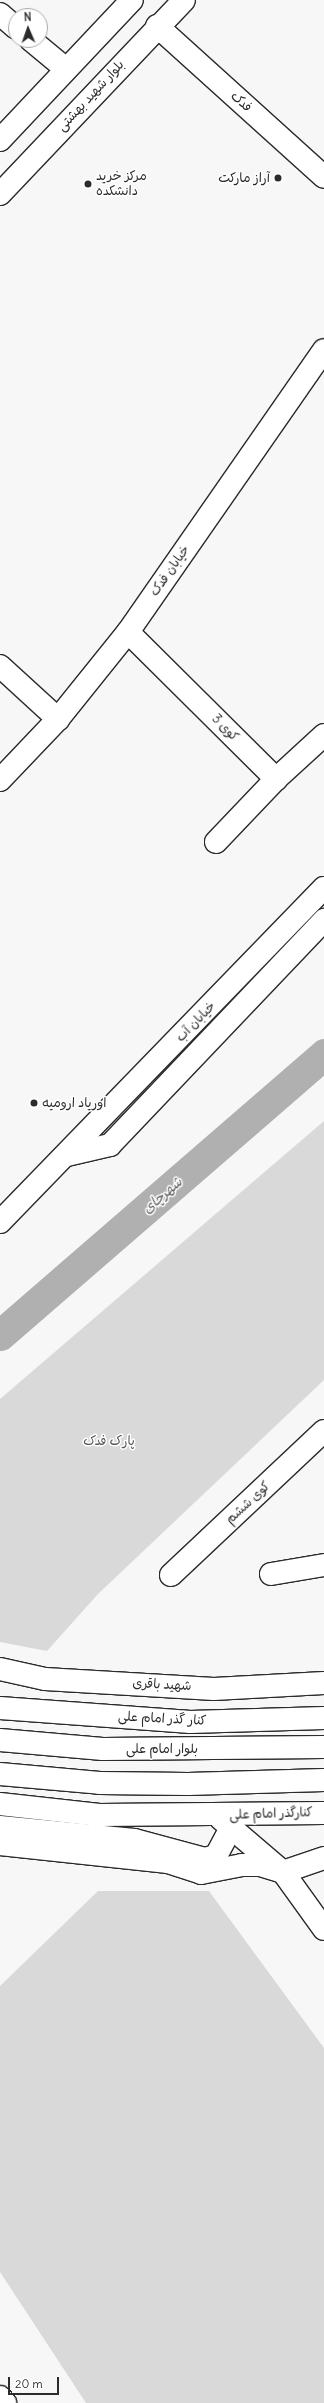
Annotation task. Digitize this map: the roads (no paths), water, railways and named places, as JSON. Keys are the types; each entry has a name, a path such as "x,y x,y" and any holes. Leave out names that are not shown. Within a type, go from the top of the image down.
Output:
{"main road":[{"path":"0,140 132,0"},
{"name":"بلوار شهید بهشتی","path":"0,194 184,0"},
{"path":"0,14 8,21"},
{"name":"فدک","path":"158,26 324,177"},
{"path":"41,48 66,69"},
{"name":"خیابان فدک","path":"0,780 58,718 128,632 324,350"},
{"name":"کوی 3","path":"128,632 276,779"},
{"path":"0,666 58,718"},
{"path":"216,842 276,779 324,735"},
{"name":"خیابان آب","path":"0,1222 67,1155 324,888"},
{"name":"خیابان آب","path":"67,1155 110,1145 324,920"},
{"name":"کوی ششم","path":"171,1574 324,1431"},
{"path":"271,1574 324,1565"},
{"name":"شهید باقری","path":"3,1668 45,1678 214,1688 324,1683"},
{"name":"کنار گذر امام علی","path":"0,1708 190,1722 324,1718"},
{"name":"بلوار امام علی","path":"0,1740 103,1749 324,1747"},
{"path":"0,1774 100,1783 188,1784 324,1780"},
{"path":"0,1804 99,1815 224,1822 282,1872 324,1929"},
{"name":"کنارگذر امام علی","path":"224,1822 324,1813"},
{"path":"0,1828 134,1840 204,1858 219,1852 224,1822"},
{"path":"0,1844 168,1862 201,1872 214,1872 242,1865 260,1865 282,1872 324,1858"},
{"path":"0,2397 5,2403"}],"waterway":[{"name":"شهرچای","path":"0,1335 324,1054"}],"place":[{"name":"آراز مارکت","path":"278,178"},
{"name":"مرکز خرید دانشکده","path":"88,184"},
{"name":"اوریاد ارومیه","path":"34,1103"}],"park label":[{"name":"پارک فدک","path":"109,1441"}]}
